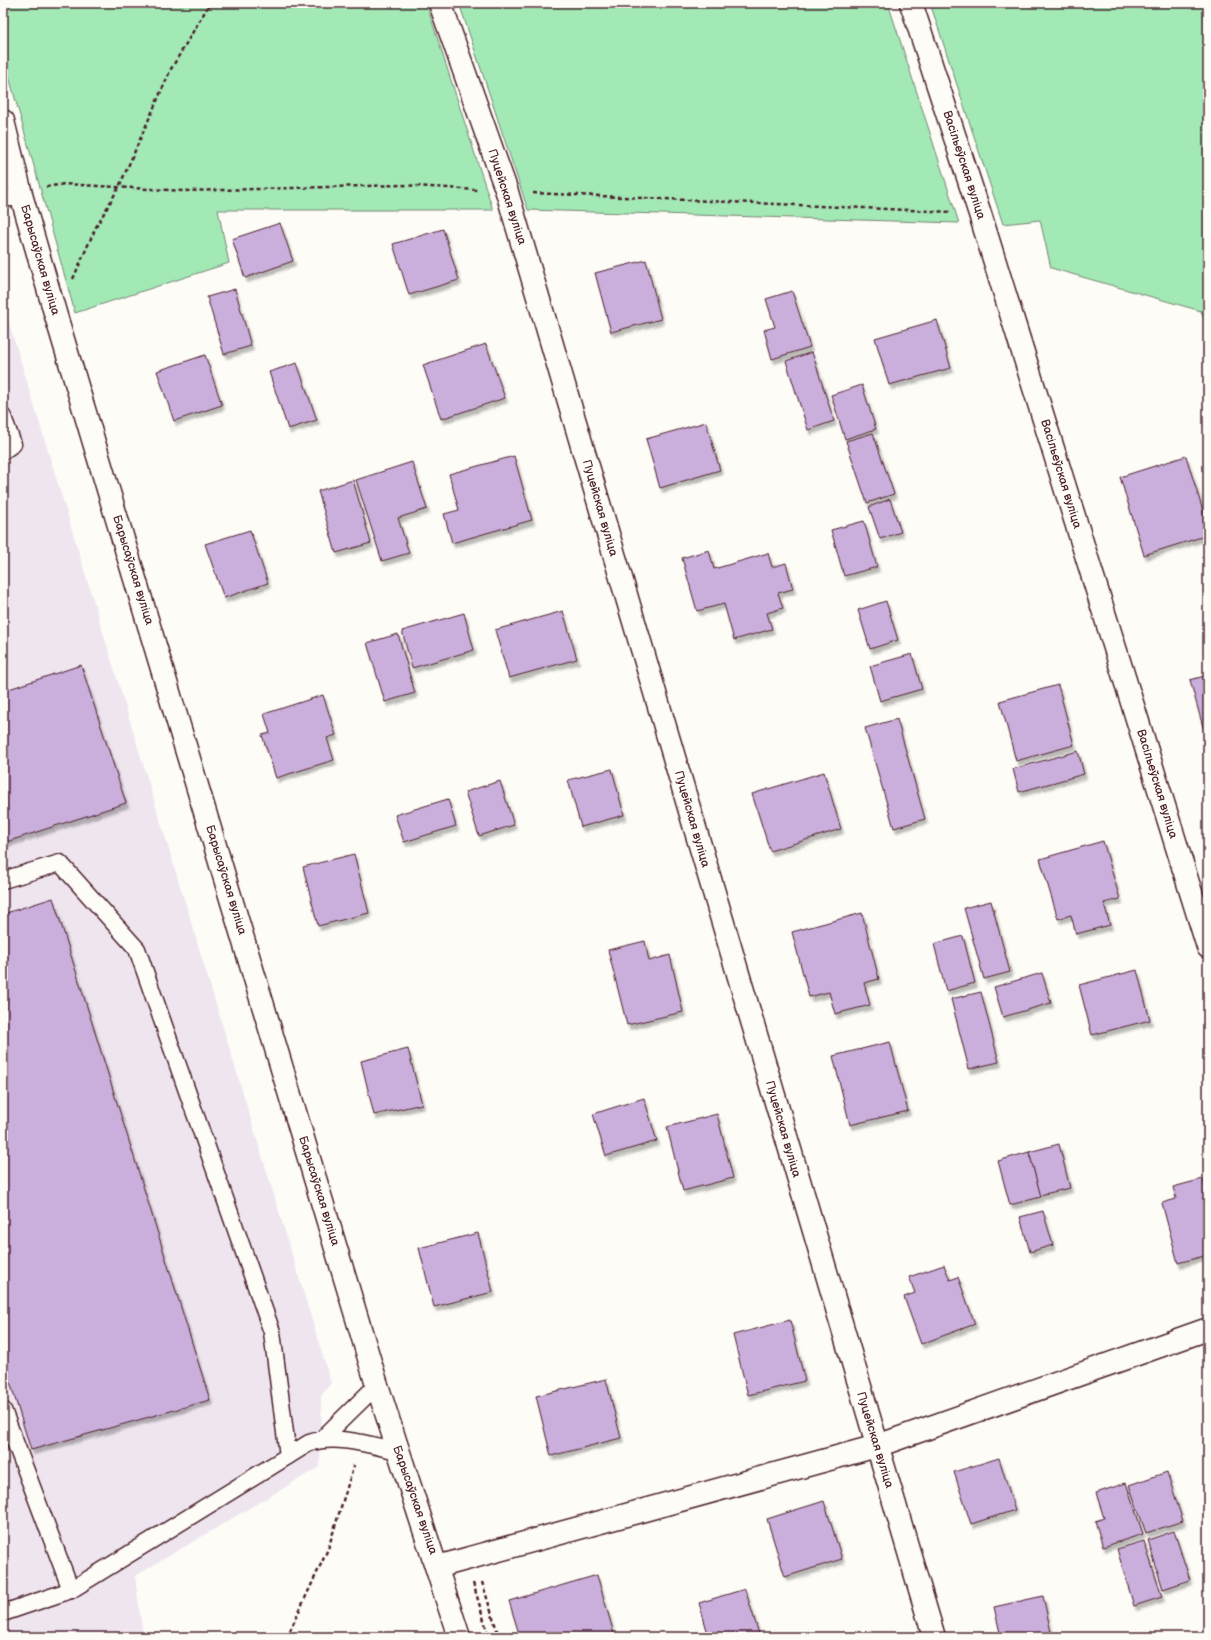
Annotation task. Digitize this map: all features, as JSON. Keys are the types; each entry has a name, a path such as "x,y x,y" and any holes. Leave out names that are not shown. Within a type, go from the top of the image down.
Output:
{"street":[{"name":"Пуцейская вуліца","path":"440,3 507,192 934,1637"},
{"name":"Васільеўская вуліца","path":"911,3 980,214 1208,947"},
{"name":"Барысаўская вуліца","path":"3,121 13,198 56,316 377,1384 459,1637"},
{"path":"437,1568 877,1446 1208,1329"}],"lane":[{"path":"3,417 13,444 3,451"},
{"path":"3,880 60,863 137,949 272,1332 288,1456"},
{"path":"322,1439 377,1384"},
{"path":"3,1410 70,1590"},
{"path":"3,1613 70,1590 309,1443 322,1439 360,1443 398,1451"}],"path":[{"path":"56,316 96,227 119,187 171,69 210,3"},
{"path":"287,1637 328,1549 360,1443"},
{"path":"470,1558 489,1637"},
{"path":"470,1558 499,1637"}],"shaded area":[{"path":"3,303 331,1383 321,1396 322,1439 319,1467 135,1576 143,1637 3,1637"}],"green space":[{"path":"3,3 426,3 493,210 218,210 229,263 75,313 3,55"},
{"path":"459,3 888,3 959,223 528,210"},
{"path":"930,3 1208,3 1208,330 1201,311 1051,268 1040,220 1003,224"}],"building":[{"path":"280,223 293,261 245,278 232,239"},
{"path":"443,229 459,280 409,295 393,244"},
{"path":"646,260 661,319 611,332 595,273"},
{"path":"235,289 251,346 224,354 207,297"},
{"path":"792,291 810,347 772,359 764,330 775,327 766,299"},
{"path":"937,320 951,368 889,385 875,338"},
{"path":"486,344 505,398 441,419 423,365"},
{"path":"812,352 834,421 808,430 786,361"},
{"path":"205,355 222,405 174,421 157,371"},
{"path":"297,363 317,420 288,429 269,372"},
{"path":"862,385 876,429 845,439 831,395"},
{"path":"706,422 720,470 660,488 646,439"},
{"path":"873,433 894,494 867,503 846,441"},
{"path":"514,456 532,520 452,543 444,514 459,510 449,474"},
{"path":"1186,456 1208,527 1208,535 1144,555 1120,477"},
{"path":"412,462 427,509 398,518 409,553 382,561 356,480"},
{"path":"353,480 371,543 336,553 318,491"},
{"path":"890,499 901,532 880,539 869,507"},
{"path":"864,521 877,567 844,576 831,530"},
{"path":"250,530 268,583 224,598 205,544"},
{"path":"709,550 714,569 768,553 772,567 786,563 793,589 778,593 783,608 767,613 772,629 734,640 724,604 697,611 682,558"},
{"path":"886,601 898,640 870,649 858,610"},
{"path":"563,611 577,659 509,678 495,630"},
{"path":"464,613 474,650 412,668 402,631"},
{"path":"398,634 415,693 385,702 367,643"},
{"path":"912,654 922,689 880,701 870,666"},
{"path":"81,665 126,803 3,843 3,691"},
{"path":"1208,675 1208,737 1206,738 1190,680"},
{"path":"1058,685 1074,745 1016,761 1000,701"},
{"path":"323,695 336,735 327,738 334,760 276,778 262,735 270,733 264,714"},
{"path":"897,719 925,819 894,828 865,728"},
{"path":"1078,751 1084,774 1019,792 1013,769"},
{"path":"612,769 624,815 581,827 568,780"},
{"path":"824,772 841,829 770,851 752,794"},
{"path":"500,781 514,825 479,836 465,792"},
{"path":"448,799 456,826 404,842 395,815"},
{"path":"1103,841 1120,899 1104,903 1110,925 1076,934 1071,915 1058,919 1040,859"},
{"path":"354,854 369,913 318,926 303,867"},
{"path":"53,898 210,1400 31,1450 3,1359 3,914"},
{"path":"991,901 1010,972 984,979 964,908"},
{"path":"862,913 879,979 864,983 870,1005 835,1014 829,992 809,997 792,932"},
{"path":"963,936 975,983 946,991 934,944"},
{"path":"645,941 649,961 670,955 683,1012 627,1025 608,950"},
{"path":"1137,970 1150,1020 1092,1035 1079,985"},
{"path":"1042,973 1051,1003 1003,1017 994,987"},
{"path":"981,992 999,1062 969,1069 951,999"},
{"path":"890,1042 908,1111 850,1125 833,1056"},
{"path":"408,1049 422,1104 374,1115 361,1061"},
{"path":"644,1098 657,1141 606,1156 593,1114"},
{"path":"717,1114 733,1178 683,1191 667,1127"},
{"path":"1059,1144 1070,1188 1040,1195 1029,1152"},
{"path":"1029,1152 1041,1197 1010,1205 998,1161"},
{"path":"1203,1179 1208,1197 1208,1255 1178,1263 1162,1203 1176,1199 1173,1187"},
{"path":"1043,1211 1053,1245 1030,1252 1020,1217"},
{"path":"478,1233 493,1292 434,1307 419,1248"},
{"path":"944,1265 950,1280 958,1277 975,1324 921,1344 904,1297 915,1293 909,1277"},
{"path":"790,1320 805,1381 748,1395 733,1335"},
{"path":"606,1379 621,1438 551,1456 536,1396"},
{"path":"999,1458 1015,1510 971,1524 954,1472"},
{"path":"1167,1472 1183,1521 1146,1533 1129,1485"},
{"path":"1126,1483 1143,1534 1103,1547 1095,1521 1104,1518 1096,1493"},
{"path":"824,1501 842,1559 785,1577 767,1519"},
{"path":"1174,1531 1190,1580 1163,1589 1148,1540"},
{"path":"1144,1541 1162,1597 1134,1606 1117,1549"},
{"path":"597,1575 615,1637 520,1637 509,1601"},
{"path":"745,1589 760,1637 709,1637 699,1603"},
{"path":"1043,1596 1052,1637 1001,1637 994,1607"}]}
